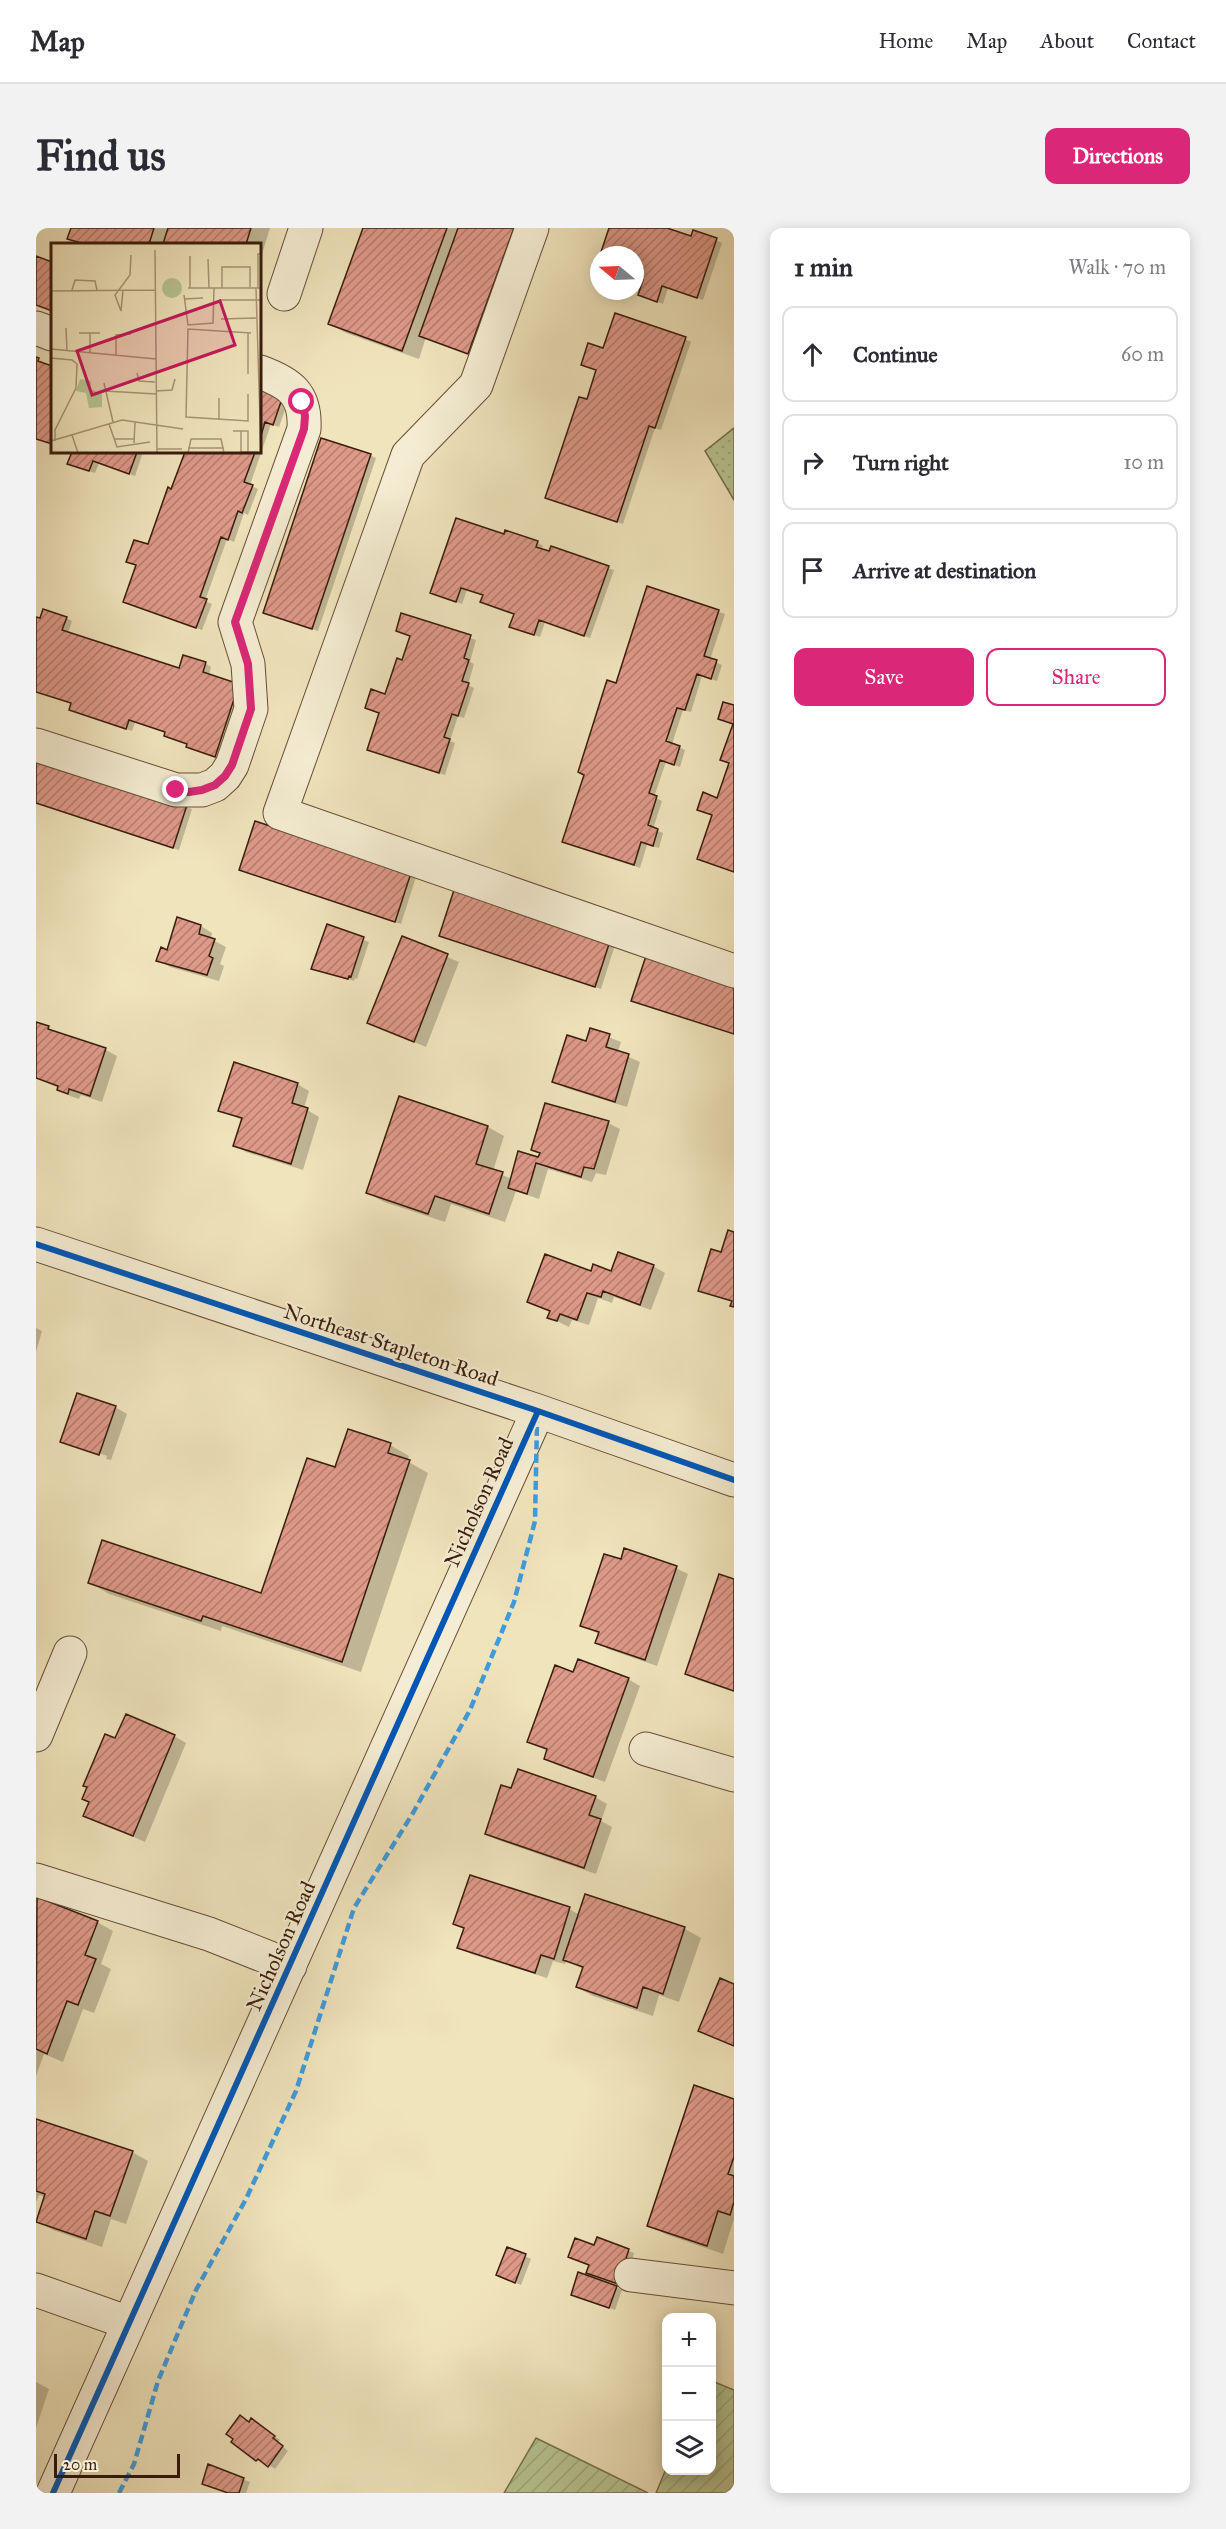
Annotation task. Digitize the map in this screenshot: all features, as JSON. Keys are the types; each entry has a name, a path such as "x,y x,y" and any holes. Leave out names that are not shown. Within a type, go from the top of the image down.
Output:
{"street":[{"path":"284,294 306,228"},
{"path":"532,228 476,385 408,455 280,813 734,971"},
{"path":"36,328 51,334"},
{"path":"36,745 176,790 189,792 202,790 225,776 232,765 251,709 248,664 235,622 304,429 305,416 302,402 295,391 285,382 261,372"},
{"name":"Northeast Stapleton Road","path":"36,1244 538,1411 734,1479"},
{"name":"Nicholson Road","path":"53,2493 538,1411"},
{"path":"36,1735 70,1653"},
{"path":"646,1749 734,1775"},
{"path":"36,1880 209,1934 290,1966"},
{"path":"632,2275 734,2288"},
{"path":"36,2290 129,2323"}],"green space":[{"path":"734,428 734,500 705,451"},
{"path":"716,2383 734,2390 734,2493 656,2493 664,2475 716,2475"},
{"path":"536,2438 648,2493 504,2493"}],"building":[{"path":"71,228 154,228 149,243 81,243 67,239"},
{"path":"168,228 251,228 246,243 163,243"},
{"path":"363,228 447,228 402,351 328,324"},
{"path":"458,228 514,228 468,354 419,336"},
{"path":"609,228 667,228 691,236 693,230 717,238 697,298 662,286 657,302 644,297 644,246 603,246"},
{"path":"36,256 51,262 51,311 36,305"},
{"path":"615,313 686,337 655,428 649,426 617,522 545,498 579,397 587,399 596,370 581,365 588,343 603,348"},
{"path":"36,357 39,358 38,361 51,366 51,444 36,439"},
{"path":"261,388 283,396 273,425 265,422 261,436"},
{"path":"321,438 371,454 312,629 263,613"},
{"path":"72,453 137,453 129,474 93,461 89,471 67,464"},
{"path":"185,453 255,453 244,482 253,485 242,513 238,511 228,540 221,537 200,597 207,599 196,628 123,602 136,565 126,562 134,540 148,544 168,487 171,489"},
{"path":"456,518 504,534 505,530 538,541 536,547 549,551 551,546 609,566 584,636 539,620 534,635 509,627 514,614 480,602 483,595 461,588 456,602 430,593"},
{"path":"647,586 719,610 704,656 717,660 711,679 697,674 685,710 677,708 666,741 680,746 674,765 660,760 649,793 657,796 648,825 658,829 653,846 641,842 634,865 562,842 584,775 578,772 607,680 616,683"},
{"path":"43,609 67,617 62,630 179,668 183,655 206,662 203,672 239,684 215,757 164,736 165,732 129,720 126,729 69,710 71,703 36,692 36,617 40,618"},
{"path":"401,613 471,635 464,658 469,660 462,681 469,683 458,716 452,714 444,737 450,739 439,773 367,750 379,713 365,708 371,689 385,694 397,658 402,660 410,636 396,631"},
{"path":"723,702 734,705 734,872 697,859 712,815 697,810 703,792 717,798 729,763 720,760 733,724 718,719"},
{"path":"36,755 187,805 173,848 36,803"},
{"path":"255,821 411,873 395,922 239,870"},
{"path":"455,887 611,938 595,987 439,936"},
{"path":"177,917 201,925 199,934 215,939 209,956 213,958 207,975 156,961 161,947 167,950"},
{"path":"327,924 364,937 351,977 349,976 348,979 311,969"},
{"path":"402,936 448,954 414,1042 367,1023"},
{"path":"647,953 734,980 734,1034 631,1001"},
{"path":"36,1022 49,1026 48,1029 106,1048 90,1096 69,1089 68,1094 57,1090 58,1086 36,1078"},
{"path":"590,1028 610,1034 606,1047 629,1054 615,1102 552,1082 567,1035 586,1041"},
{"path":"234,1062 298,1083 292,1103 308,1108 291,1164 233,1146 242,1118 218,1111"},
{"path":"399,1096 488,1126 476,1164 503,1172 489,1214 435,1196 428,1214 366,1193"},
{"path":"545,1103 609,1121 594,1169 584,1167 581,1177 536,1163 527,1194 508,1188 518,1151 538,1157 540,1153 531,1150"},
{"path":"728,1230 734,1232 734,1307 730,1306 732,1301 698,1291 711,1249 721,1252"},
{"path":"618,1252 654,1265 640,1305 603,1291 601,1297 587,1293 577,1320 560,1314 557,1321 547,1318 550,1311 527,1302 545,1254 591,1271 593,1264 611,1271"},
{"path":"77,1393 116,1406 99,1455 60,1442"},
{"path":"348,1429 391,1443 388,1453 410,1460 342,1662 203,1616 201,1621 88,1583 102,1540 261,1593 307,1458 335,1467"},
{"path":"624,1548 677,1566 645,1660 595,1643 599,1632 580,1626 604,1554 621,1559"},
{"path":"719,1574 734,1579 734,1691 685,1674"},
{"path":"578,1659 629,1678 593,1777 544,1759 547,1749 527,1742 555,1665 573,1672"},
{"path":"126,1714 175,1735 133,1836 83,1816 89,1802 82,1799 87,1787 83,1786 105,1734 115,1738"},
{"path":"518,1769 596,1796 589,1815 601,1819 584,1868 485,1834 501,1785 511,1788"},
{"path":"470,1875 570,1907 554,1959 541,1955 535,1973 457,1948 464,1928 453,1924"},
{"path":"585,1894 685,1927 663,1994 643,1987 637,2008 576,1987 583,1967 563,1960"},
{"path":"37,1897 98,1921 85,1955 96,1959 78,2005 67,2001 47,2054 36,2049"},
{"path":"720,1978 734,1984 734,2046 698,2031"},
{"path":"694,2085 734,2099 734,2157 728,2174 734,2176 734,2202 730,2215 718,2211 707,2246 647,2226"},
{"path":"36,2119 133,2151 110,2216 95,2211 86,2239 36,2222 45,2194 36,2191"},
{"path":"597,2237 629,2249 618,2284 586,2273 589,2265 568,2257 575,2238 594,2245"},
{"path":"507,2247 526,2254 515,2283 496,2275"},
{"path":"578,2272 617,2286 609,2308 571,2295"},
{"path":"240,2415 249,2422 251,2418 275,2436 273,2438 283,2446 268,2467 231,2442 233,2439 226,2434"},
{"path":"208,2464 244,2478 239,2493 228,2493 202,2484"}],"marked path":[{"path":"119,2493 134,2464 158,2381 196,2290 246,2199 296,2091 354,1908 413,1813 470,1710 514,1602 535,1521 537,1422"}],"cycle path":[{"path":"36,1244 538,1411 734,1480"},
{"path":"53,2493 538,1411"}],"route":[{"path":"176,790 189,792 202,790 215,785 225,776 232,765 251,709 248,664 235,622 304,429 305,416 302,402"}]}
